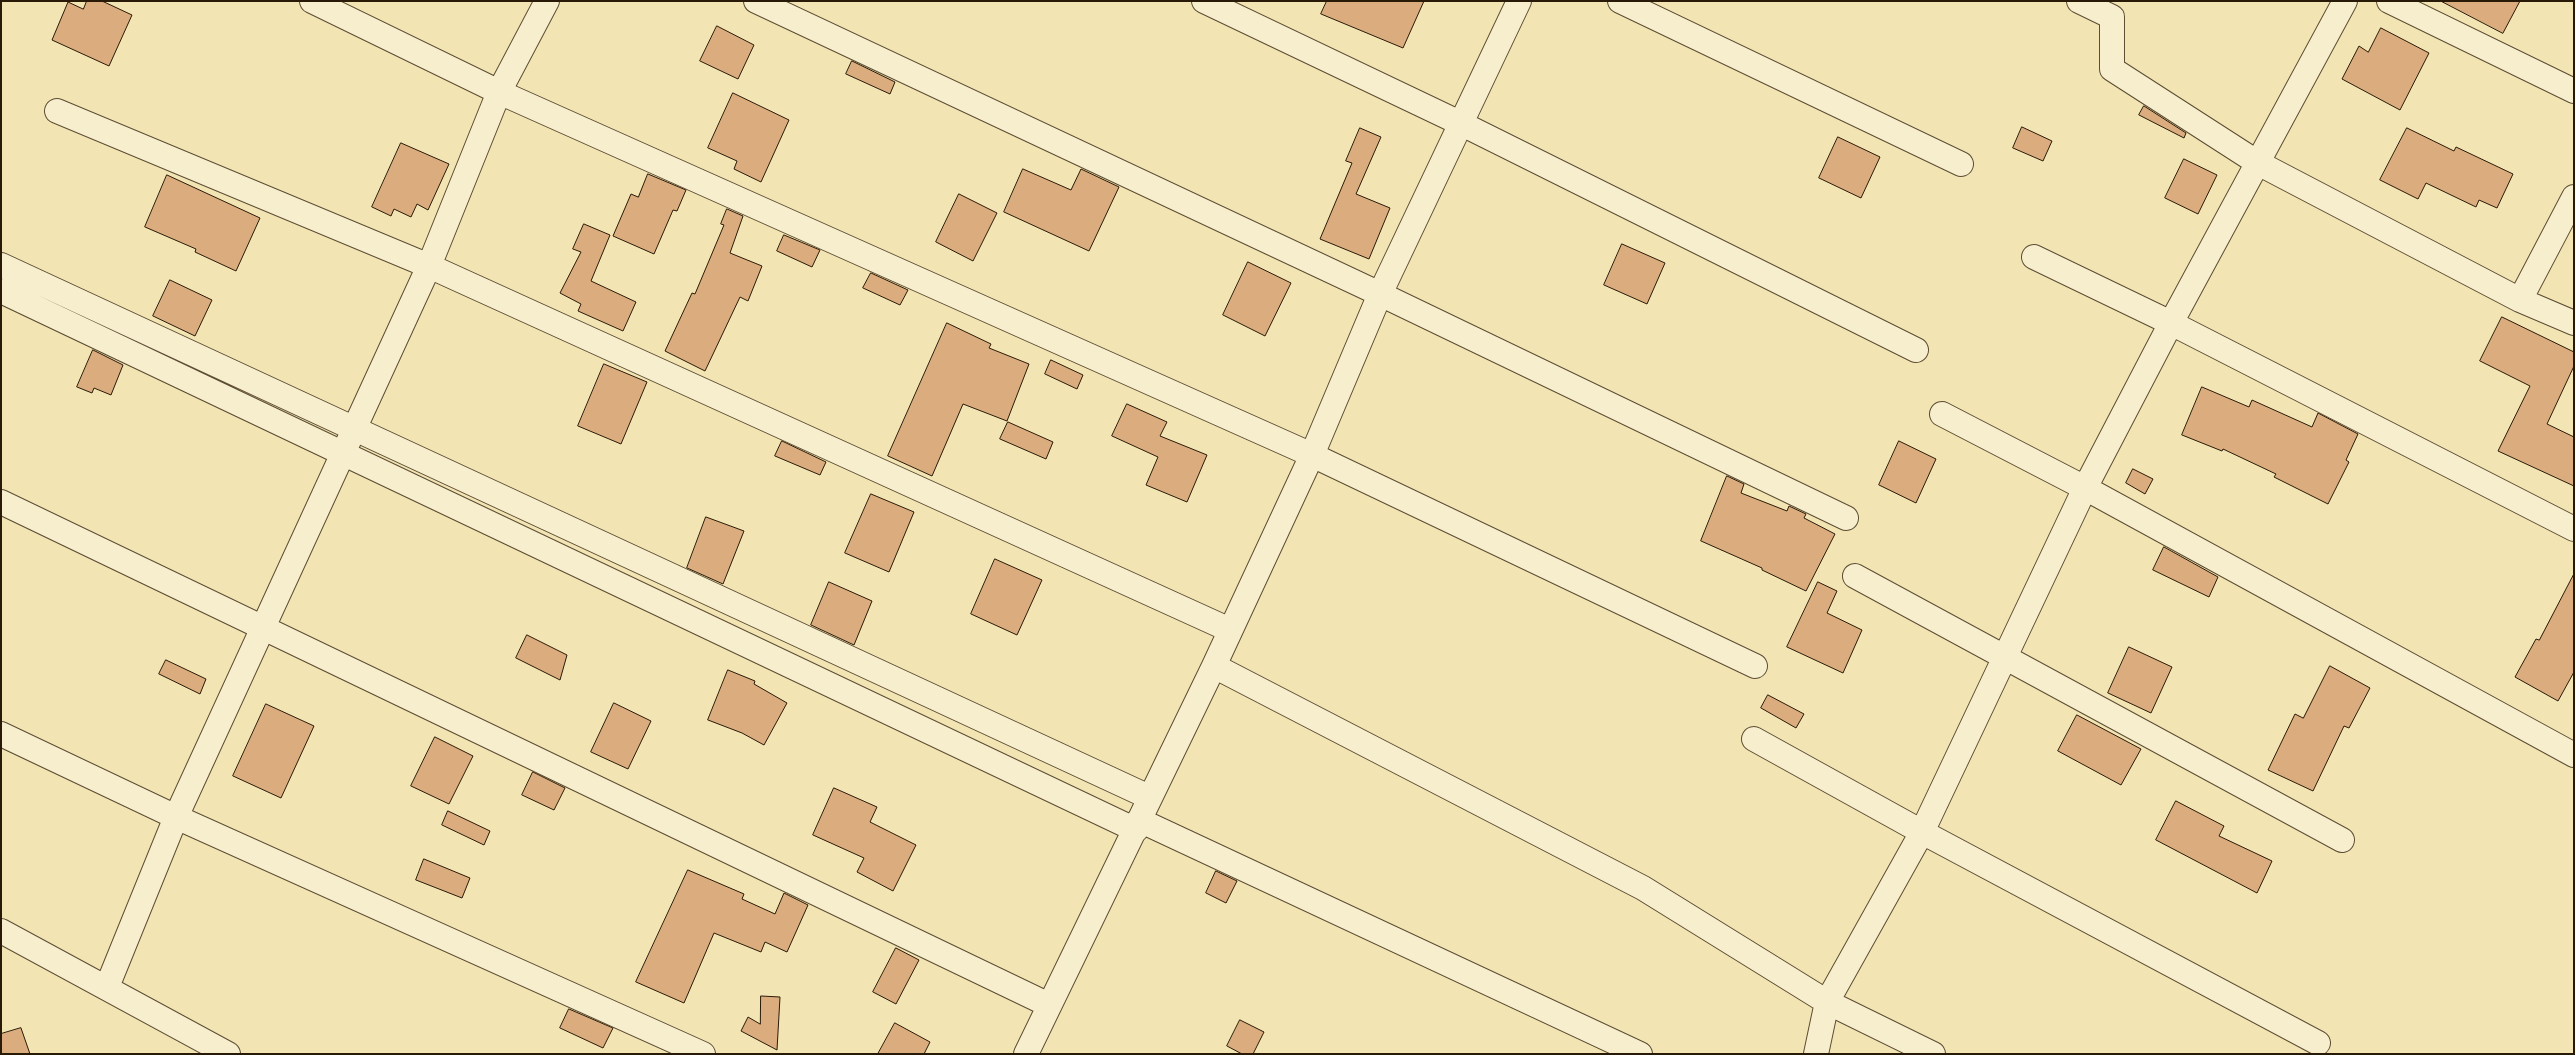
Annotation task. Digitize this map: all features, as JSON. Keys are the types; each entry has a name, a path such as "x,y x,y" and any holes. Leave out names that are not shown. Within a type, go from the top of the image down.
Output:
{"street":[{"path":"312,1 499,92 1312,455 1755,666"},
{"path":"107,987 176,817 428,266 499,92 547,1"},
{"path":"756,1 1380,294 1846,518"},
{"path":"1204,1 1462,124 1916,350"},
{"path":"1026,1054 1214,666 1312,455 1380,294 1519,1"},
{"path":"1620,1 1961,164"},
{"path":"2079,1 2112,17 2112,69 2258,163 2520,300 2574,323"},
{"path":"1816,1054 1827,1002 1922,832 2085,488 2171,323 2345,1"},
{"path":"2389,1 2574,91"},
{"path":"57,111 428,266 1230,630"},
{"path":"2520,300 2574,197"},
{"path":"2034,258 2171,323 2574,529"},
{"path":"1149,797 8,268 4,292 343,455 1137,825 1640,1054"},
{"path":"1942,414 2085,488 2574,754"},
{"path":"1,502 1049,1005"},
{"path":"1855,576 2342,840"},
{"path":"1214,666 1449,790 1644,888 1827,1002 1933,1054"},
{"path":"1,734 176,817 703,1054"},
{"path":"1754,739 1922,832 2318,1043"},
{"path":"1,931 228,1054"}],"building":[{"path":"87,1 102,1 132,15 109,66 52,40 68,2 83,9"},
{"path":"1327,1 1424,1 1403,48 1321,14"},
{"path":"2441,1 2520,1 2503,33"},
{"path":"717,26 754,45 738,79 700,61"},
{"path":"2381,28 2429,53 2400,110 2342,79 2359,46 2368,52"},
{"path":"852,61 895,82 890,94 846,74"},
{"path":"733,93 789,120 761,182 734,169 737,161 708,148"},
{"path":"2144,106 2186,133 2184,138 2139,115"},
{"path":"2022,127 2052,141 2043,161 2013,148"},
{"path":"1360,128 1381,137 1356,194 1390,208 1369,259 1320,239 1352,163 1346,161"},
{"path":"2407,128 2454,151 2456,147 2513,174 2497,208 2479,200 2476,207 2426,183 2418,199 2380,180"},
{"path":"1838,137 1880,157 1861,198 1819,178"},
{"path":"401,143 449,164 428,210 417,204 411,217 394,209 391,216 372,207"},
{"path":"2184,159 2217,175 2198,214 2165,198"},
{"path":"1023,169 1071,190 1081,169 1119,187 1089,251 1004,212"},
{"path":"648,174 686,190 677,211 673,210 654,254 613,236 631,194 638,197"},
{"path":"167,175 260,218 236,271 195,252 196,249 145,227"},
{"path":"959,194 997,213 973,261 936,242"},
{"path":"727,209 743,216 730,253 762,266 748,301 740,297 705,371 665,351 692,293 695,294 724,225 721,224"},
{"path":"584,224 610,235 591,281 636,302 623,331 578,311 581,304 560,293 581,252 573,249"},
{"path":"784,235 820,250 812,267 777,251"},
{"path":"1622,244 1665,263 1647,304 1604,285"},
{"path":"1248,262 1291,283 1265,336 1223,315"},
{"path":"871,273 908,290 900,305 863,288"},
{"path":"170,280 212,300 195,336 153,316"},
{"path":"2502,317 2574,352 2574,366 2547,424 2574,437 2574,486 2498,451 2530,386 2480,361"},
{"path":"947,323 991,344 989,348 1029,364 1007,421 963,404 932,476 888,456"},
{"path":"93,350 123,365 111,395 94,388 92,393 77,387"},
{"path":"1051,360 1083,375 1077,389 1045,374"},
{"path":"604,364 647,382 621,444 578,426"},
{"path":"2202,387 2249,407 2252,400 2312,427 2318,413 2358,434 2346,460 2349,462 2328,504 2274,477 2276,474 2223,449 2222,451 2182,435"},
{"path":"1127,404 1167,422 1160,436 1207,455 1187,502 1146,485 1158,457 1112,436"},
{"path":"1008,422 1053,442 1046,459 1000,439"},
{"path":"782,441 826,462 820,475 775,456"},
{"path":"1899,441 1936,459 1916,503 1879,485"},
{"path":"2133,469 2153,479 2145,494 2126,483"},
{"path":"1727,476 1744,484 1741,493 1787,511 1789,506 1806,514 1804,518 1835,534 1806,591 1762,570 1762,568 1701,541"},
{"path":"871,494 914,512 889,572 845,553"},
{"path":"706,517 744,531 723,584 687,568"},
{"path":"2164,547 2218,577 2209,597 2153,570"},
{"path":"995,559 1042,580 1017,635 971,614"},
{"path":"2574,574 2574,672 2558,701 2515,677 2536,639 2539,640"},
{"path":"829,582 872,601 854,645 811,625"},
{"path":"1818,582 1837,591 1827,613 1862,630 1843,673 1787,647"},
{"path":"527,635 567,655 560,680 516,658"},
{"path":"2129,647 2172,667 2151,713 2108,693"},
{"path":"166,660 206,679 200,694 159,674"},
{"path":"2330,666 2370,688 2349,728 2344,726 2313,791 2268,770 2295,714 2303,718"},
{"path":"728,670 755,681 754,684 787,703 764,745 742,733 708,720"},
{"path":"1768,695 1804,714 1796,728 1761,708"},
{"path":"614,703 651,721 628,769 591,752"},
{"path":"266,704 314,726 281,798 233,776"},
{"path":"2077,715 2141,749 2121,785 2058,751"},
{"path":"435,737 473,756 449,804 411,786"},
{"path":"533,772 565,788 554,810 522,795"},
{"path":"834,788 877,807 870,822 916,845 893,891 857,872 864,858 813,835"},
{"path":"2176,801 2224,826 2219,836 2272,861 2257,893 2156,840"},
{"path":"448,811 490,831 484,845 442,825"},
{"path":"424,859 470,878 462,898 416,880"},
{"path":"688,870 744,894 742,899 775,914 784,893 808,905 787,952 765,942 761,952 714,933 684,1003 636,982"},
{"path":"1216,871 1237,881 1226,903 1206,893"},
{"path":"896,948 919,960 896,1004 873,992"},
{"path":"761,996 780,997 777,1050 741,1031 748,1017 760,1024"},
{"path":"569,1009 613,1028 603,1048 560,1028"},
{"path":"1240,1020 1264,1032 1253,1054 1242,1054 1227,1046"},
{"path":"895,1023 930,1042 924,1054 878,1054"},
{"path":"21,1028 30,1054 1,1054 1,1034"}]}
